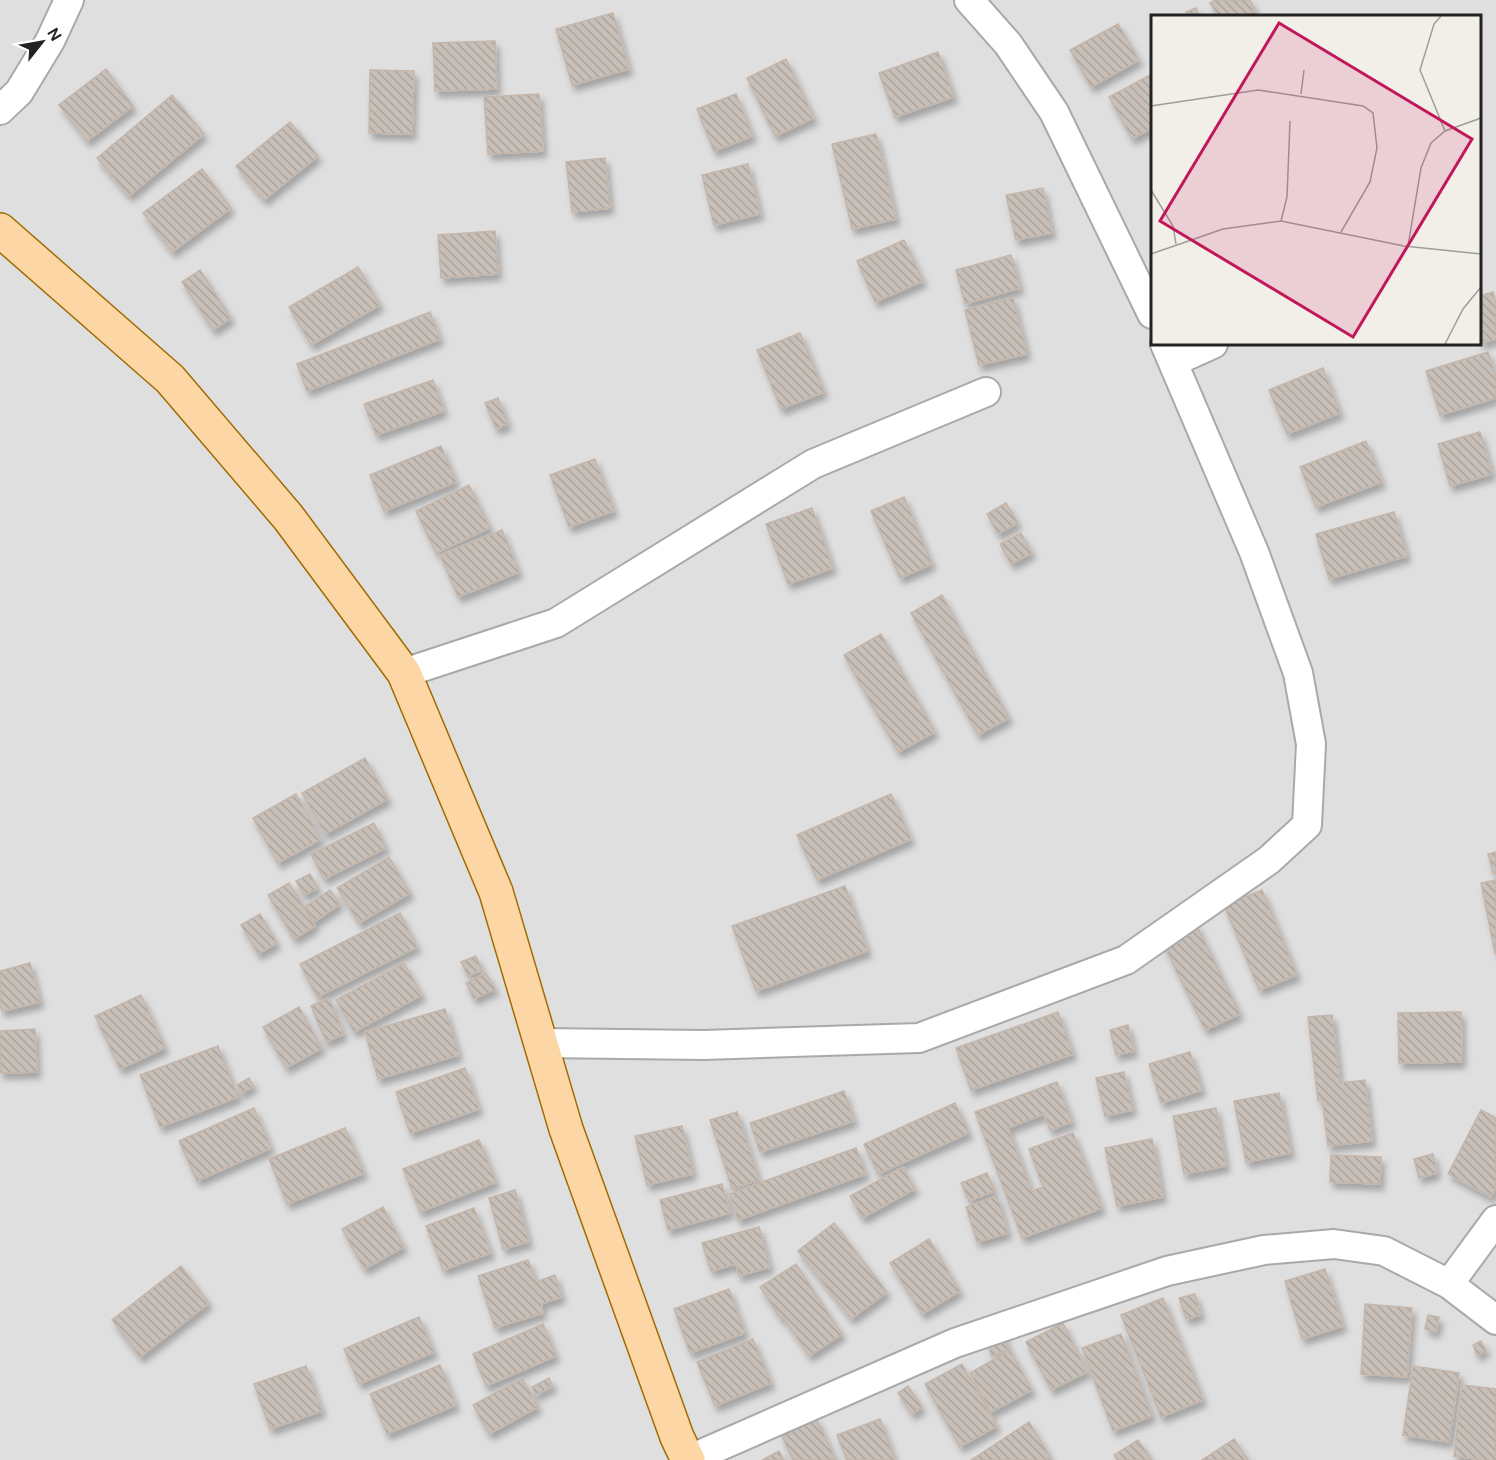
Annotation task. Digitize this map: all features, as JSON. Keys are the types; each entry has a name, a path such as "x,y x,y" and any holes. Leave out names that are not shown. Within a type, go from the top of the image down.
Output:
{"main road":[{"path":"0,230 170,379 288,517 404,673 496,892 566,1129 677,1437 688,1460"}],"street":[{"path":"0,110 19,93 50,42 69,0"},
{"path":"969,0 1008,44 1054,112 1151,312"},
{"path":"541,1043 704,1045 919,1038 1126,960 1269,860 1307,825 1311,744 1298,673 1254,552 1169,352 1208,345"},
{"path":"404,673 556,623 813,464 986,392"},
{"path":"1449,1284 1496,1220"},
{"path":"688,1460 955,1343 1167,1272 1264,1250 1334,1244 1384,1251 1449,1284 1496,1320"}],"shaded area":[{"path":"0,0 1496,0 1496,1460 0,1460"}],"building":[{"path":"1215,0 1250,0 1255,10 1246,15 1217,15 1210,3"},
{"path":"1196,8 1199,15 1188,15 1186,12"},
{"path":"613,13 629,69 572,85 556,29"},
{"path":"1118,24 1139,60 1091,87 1070,50"},
{"path":"495,41 497,89 435,91 433,43"},
{"path":"938,52 954,97 895,117 879,73"},
{"path":"786,59 814,118 775,136 747,78"},
{"path":"106,69 133,106 87,141 59,105"},
{"path":"370,70 414,71 412,134 369,133"},
{"path":"1151,75 1151,129 1132,139 1109,97"},
{"path":"539,94 543,151 488,154 484,97"},
{"path":"736,94 753,136 714,151 697,109"},
{"path":"172,95 204,134 129,196 97,158"},
{"path":"290,122 318,156 264,200 236,166"},
{"path":"876,134 896,219 852,229 832,144"},
{"path":"605,158 610,208 572,212 566,162"},
{"path":"748,164 760,214 714,225 702,175"},
{"path":"202,169 231,208 172,252 143,213"},
{"path":"1043,188 1052,233 1016,240 1006,195"},
{"path":"495,231 498,274 441,278 438,235"},
{"path":"904,240 923,281 875,302 857,261"},
{"path":"1011,255 1020,288 965,304 956,270"},
{"path":"358,267 380,305 311,345 289,307"},
{"path":"200,270 231,318 213,330 182,282"},
{"path":"1493,292 1496,305 1496,339 1481,343 1481,296"},
{"path":"1013,298 1027,354 979,365 965,310"},
{"path":"430,312 440,339 307,391 297,364"},
{"path":"800,333 824,392 781,409 757,350"},
{"path":"1488,352 1496,377 1496,398 1440,415 1426,371"},
{"path":"1323,368 1340,413 1287,434 1269,390"},
{"path":"433,380 444,411 376,435 364,404"},
{"path":"498,398 508,424 496,429 485,403"},
{"path":"1480,432 1492,474 1450,486 1438,444"},
{"path":"1366,441 1382,482 1316,507 1300,467"},
{"path":"441,446 456,482 384,511 370,475"},
{"path":"595,459 614,511 569,527 550,475"},
{"path":"469,485 490,528 436,553 416,511"},
{"path":"904,497 932,564 900,578 871,511"},
{"path":"1006,503 1018,523 998,534 987,514"},
{"path":"812,508 833,568 788,584 766,524"},
{"path":"1394,512 1407,556 1329,579 1316,534"},
{"path":"502,530 519,572 458,597 440,555"},
{"path":"1021,533 1032,553 1011,564 1000,544"},
{"path":"942,595 1009,718 978,735 911,613"},
{"path":"881,634 935,732 898,752 844,655"},
{"path":"365,758 388,799 325,834 302,793"},
{"path":"296,794 321,839 278,863 253,818"},
{"path":"891,794 911,839 817,880 797,835"},
{"path":"374,823 386,848 324,879 311,854"},
{"path":"1496,852 1496,873 1493,873 1488,854"},
{"path":"389,857 410,893 359,923 337,888"},
{"path":"310,874 318,888 304,895 296,881"},
{"path":"1496,880 1496,953 1495,953 1481,883"},
{"path":"289,883 315,926 294,939 268,895"},
{"path":"845,886 868,951 756,991 732,926"},
{"path":"330,890 340,904 314,922 304,907"},
{"path":"1262,890 1297,975 1259,990 1224,905"},
{"path":"400,913 417,947 317,997 300,964"},
{"path":"260,914 277,943 258,954 241,925"},
{"path":"1196,924 1240,1014 1205,1030 1162,941"},
{"path":"476,956 482,970 468,976 461,962"},
{"path":"30,963 40,1002 2,1011 0,971"},
{"path":"404,963 422,995 354,1032 336,1000"},
{"path":"486,973 495,989 474,999 466,983"},
{"path":"141,995 165,1048 120,1069 95,1016"},
{"path":"329,998 344,1034 326,1042 311,1006"},
{"path":"299,1007 322,1048 286,1068 263,1027"},
{"path":"445,1009 459,1055 378,1079 365,1032"},
{"path":"1058,1012 1073,1054 971,1090 956,1048"},
{"path":"1461,1012 1462,1062 1399,1063 1398,1013"},
{"path":"1332,1015 1340,1083 1365,1080 1372,1141 1328,1146 1322,1099 1318,1100 1308,1017"},
{"path":"1128,1025 1134,1051 1116,1055 1110,1030"},
{"path":"35,1029 37,1072 0,1073 0,1031"},
{"path":"218,1046 238,1097 160,1127 140,1075"},
{"path":"1190,1052 1202,1090 1161,1103 1149,1064"},
{"path":"465,1068 479,1109 410,1133 396,1092"},
{"path":"1124,1072 1133,1110 1105,1116 1096,1078"},
{"path":"249,1078 254,1086 242,1093 237,1085"},
{"path":"1057,1082 1072,1122 1050,1130 1044,1114 1008,1128 1032,1191 1043,1187 1029,1149 1073,1133 1102,1208 1022,1238 975,1112"},
{"path":"844,1091 854,1121 760,1152 750,1123"},
{"path":"1279,1093 1291,1153 1246,1162 1234,1101"},
{"path":"955,1103 969,1133 878,1174 864,1144"},
{"path":"254,1108 271,1148 197,1181 179,1141"},
{"path":"1216,1108 1226,1166 1184,1174 1173,1116"},
{"path":"1481,1110 1496,1118 1496,1187 1491,1197 1448,1174"},
{"path":"737,1112 759,1180 732,1189 710,1120"},
{"path":"682,1126 693,1174 647,1185 635,1136"},
{"path":"345,1128 364,1173 287,1204 269,1159"},
{"path":"1152,1139 1163,1197 1117,1206 1105,1148"},
{"path":"479,1140 496,1182 420,1212 403,1169"},
{"path":"856,1148 866,1174 738,1220 729,1194"},
{"path":"1433,1154 1437,1173 1419,1178 1414,1159"},
{"path":"1331,1155 1381,1157 1380,1184 1330,1182"},
{"path":"903,1167 915,1189 862,1218 850,1196"},
{"path":"987,1173 995,1191 969,1201 961,1183"},
{"path":"722,1184 730,1213 668,1230 660,1200"},
{"path":"515,1190 529,1242 503,1249 489,1198"},
{"path":"997,1196 1008,1233 977,1242 966,1207"},
{"path":"383,1207 404,1247 364,1269 342,1229"},
{"path":"474,1208 491,1253 443,1270 426,1226"},
{"path":"834,1223 887,1292 851,1319 798,1251"},
{"path":"759,1227 770,1267 739,1276 736,1264 711,1271 702,1243"},
{"path":"929,1239 960,1291 922,1314 890,1263"},
{"path":"528,1260 536,1282 555,1275 562,1297 541,1304 543,1313 495,1328 478,1276"},
{"path":"796,1264 842,1334 809,1356 760,1287"},
{"path":"181,1266 209,1303 140,1357 112,1320"},
{"path":"1325,1269 1343,1326 1302,1339 1285,1281"},
{"path":"729,1289 745,1333 690,1353 674,1309"},
{"path":"1195,1294 1201,1315 1186,1319 1179,1298"},
{"path":"1163,1298 1203,1400 1161,1417 1121,1315"},
{"path":"1365,1304 1412,1308 1407,1377 1361,1374"},
{"path":"1428,1315 1439,1317 1436,1332 1425,1329"},
{"path":"419,1317 434,1352 359,1384 344,1349"},
{"path":"1063,1323 1087,1372 1051,1390 1026,1342"},
{"path":"543,1324 556,1356 486,1386 473,1354"},
{"path":"1003,1333 1009,1349 992,1356 986,1340"},
{"path":"1121,1334 1152,1416 1113,1431 1082,1348"},
{"path":"753,1339 771,1383 715,1406 697,1362"},
{"path":"1481,1341 1486,1351 1477,1355 1473,1345"},
{"path":"1010,1350 1032,1390 991,1412 970,1373"},
{"path":"962,1364 997,1426 960,1447 925,1384"},
{"path":"440,1365 456,1405 387,1434 370,1394"},
{"path":"306,1366 322,1411 270,1429 254,1384"},
{"path":"1413,1366 1459,1373 1449,1442 1403,1435"},
{"path":"522,1378 538,1407 489,1434 473,1405"},
{"path":"549,1378 553,1386 536,1395 532,1387"},
{"path":"1462,1385 1496,1389 1496,1460 1454,1456"},
{"path":"908,1386 922,1407 912,1414 898,1393"},
{"path":"816,1418 836,1460 793,1460 781,1434"},
{"path":"880,1419 895,1460 847,1460 837,1435"},
{"path":"1029,1422 1050,1456 1045,1460 971,1460"},
{"path":"1234,1439 1248,1460 1202,1460"},
{"path":"1138,1440 1152,1460 1117,1460 1114,1455"},
{"path":"779,1451 784,1460 762,1460"}]}
